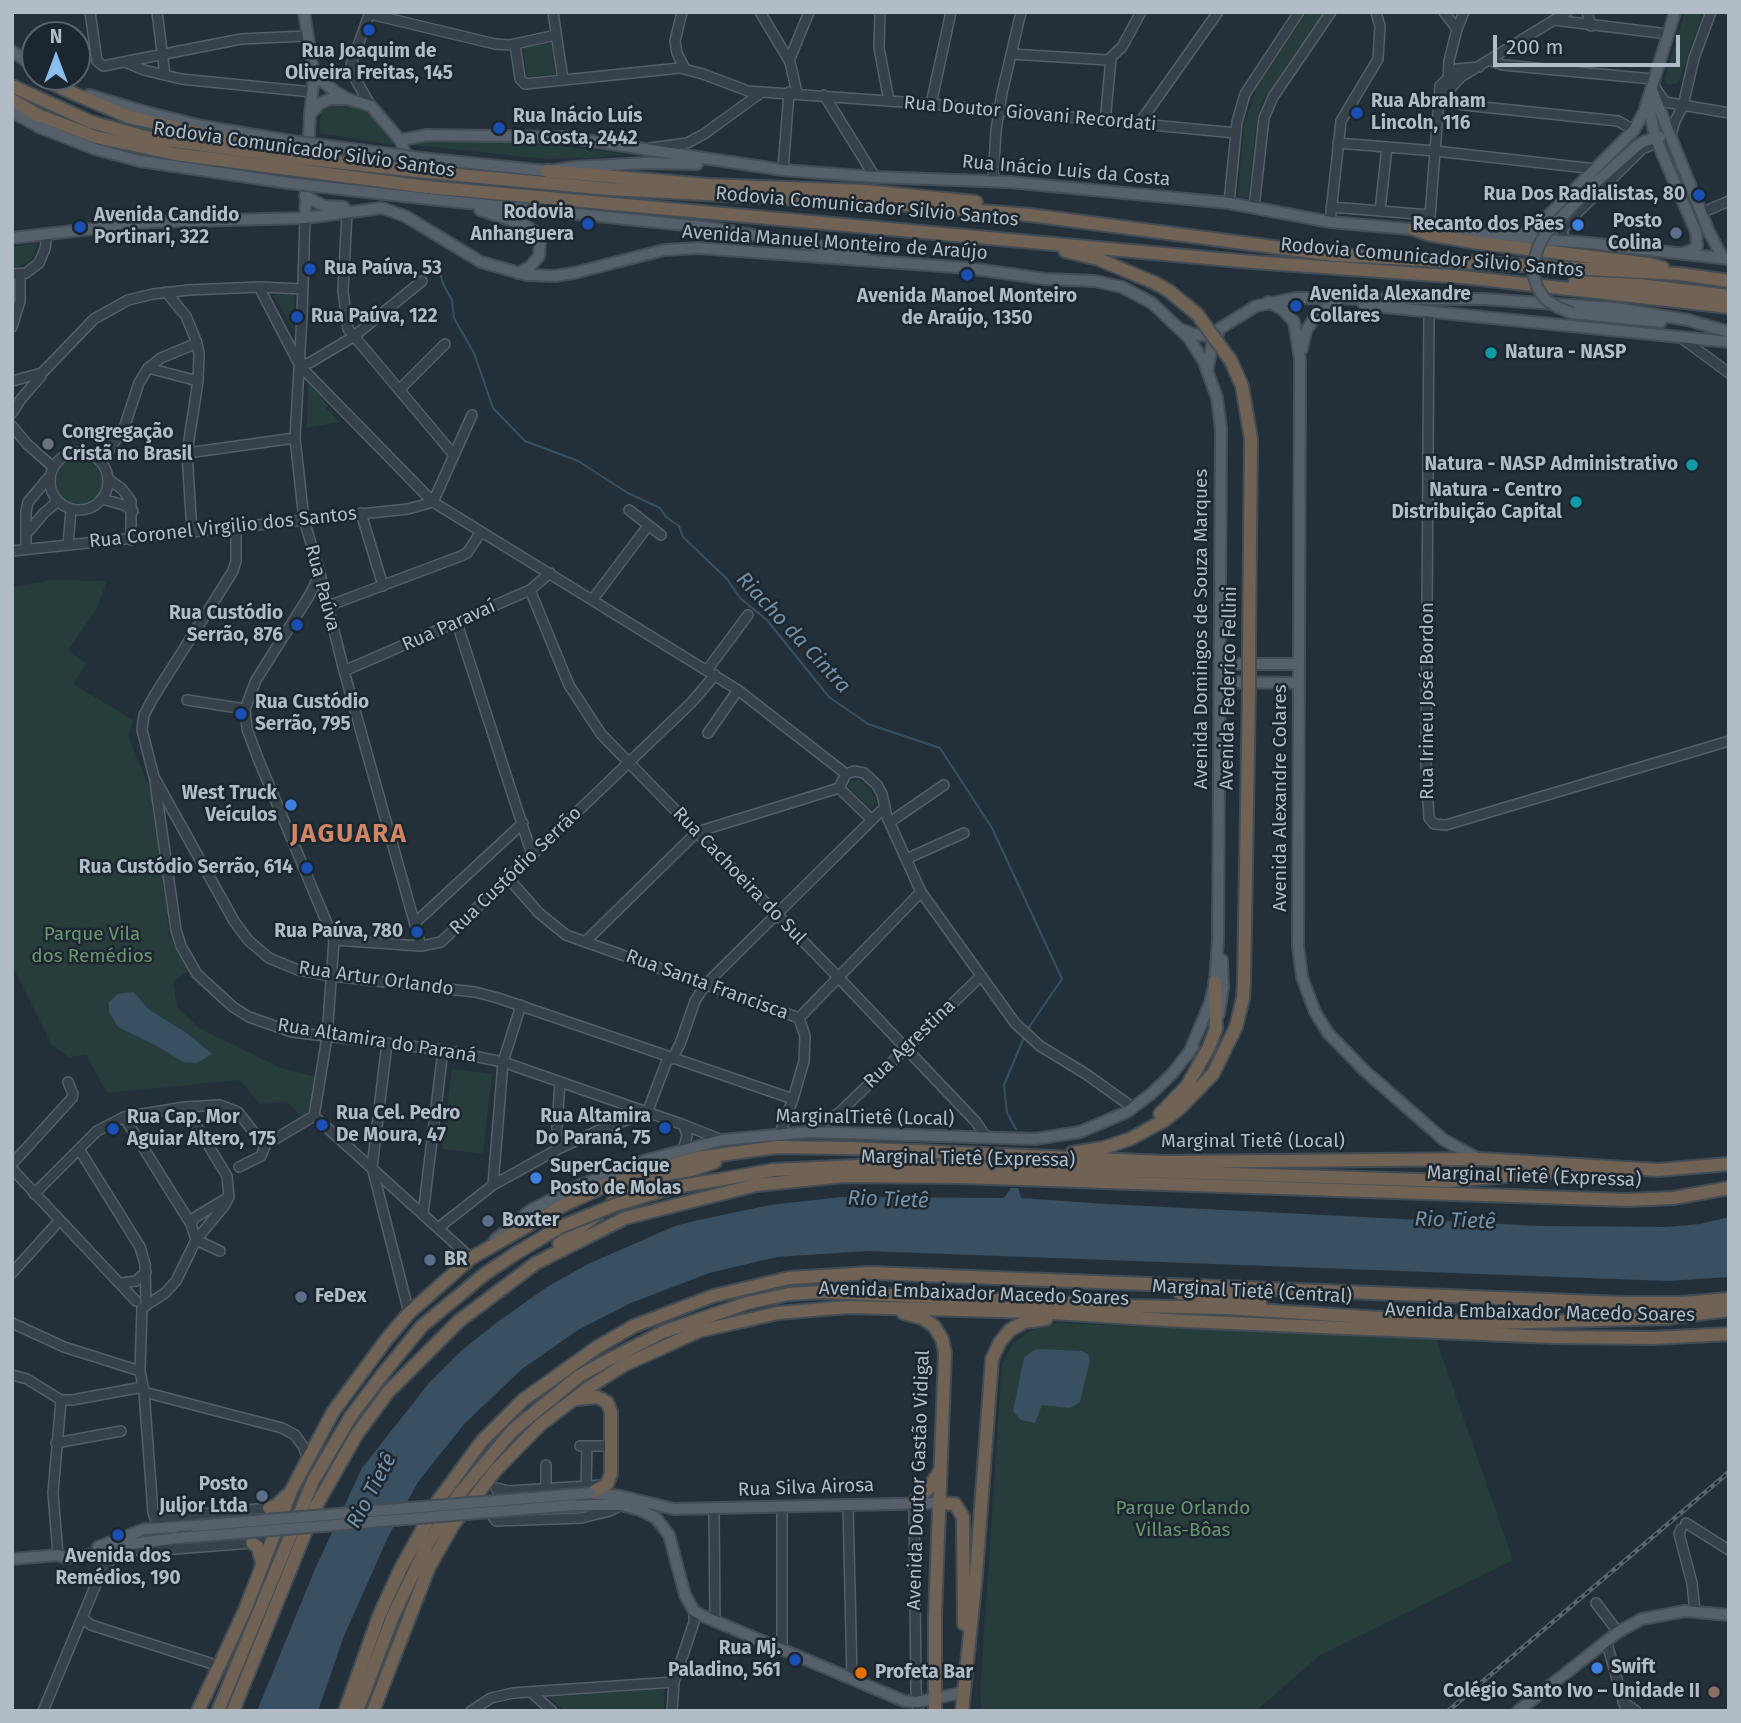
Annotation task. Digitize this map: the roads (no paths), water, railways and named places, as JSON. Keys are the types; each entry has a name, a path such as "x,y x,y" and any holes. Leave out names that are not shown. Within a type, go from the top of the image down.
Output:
{"highway":[{"name":"Rodovia Comunicador Silvio Santos","path":"12,86 91,122 124,131 289,161 428,193 1462,277 1729,307"},
{"path":"68,91 129,117 256,146 289,161"},
{"name":"Rodovia Comunicador Silvio Santos","path":"12,100 38,114 96,137 175,154 426,172 609,189 853,201 1030,215 1335,255 1681,274 1729,281"},
{"path":"547,171 697,184 865,191 1005,206 1030,215"},
{"path":"1414,229 1427,234 1479,243 1650,264 1681,274"},
{"name":"Avenida Federico Fellini","path":"1014,240 1078,254 1132,272 1169,291 1197,314 1231,360 1242,386 1251,439 1244,982 1236,1027 1213,1074 1197,1094 1165,1120 1130,1139 1103,1148 1040,1156"},
{"path":"1462,277 1639,285 1729,296"},
{"path":"1103,1148 1155,1118 1178,1097 1203,1062 1216,1029 1215,982"},
{"path":"198,1711 291,1491 333,1412 409,1313 471,1258 564,1205 607,1185 697,1158 777,1147"},
{"path":"496,1293 508,1278 626,1195 653,1182 724,1159 777,1147"},
{"name":"Marginal Tietê (Local)","path":"777,1147 1164,1162 1480,1159 1663,1170 1729,1164"},
{"path":"1005,1156 1026,1162 1111,1166 1142,1171"},
{"path":"218,1711 313,1481 351,1416 382,1375 431,1318 486,1273 560,1227 615,1205 648,1194 718,1180 802,1168 1142,1171 1450,1181 1606,1167"},
{"path":"920,1168 961,1177"},
{"name":"Marginal Tietê (Expressa)","path":"233,1711 323,1492 357,1434 388,1392 442,1337 536,1263 625,1219 732,1190 796,1179 844,1176 961,1177 1627,1200 1673,1198 1729,1188"},
{"path":"354,1710 379,1616 401,1568 454,1477 497,1425 538,1388 614,1337 675,1310 739,1288 789,1278 840,1273 1623,1303 1682,1303 1729,1299"},
{"path":"1115,1283 1128,1289 1292,1305 1306,1319"},
{"name":"Marginal Tietê (Central)","path":"579,1376 663,1332 747,1303 805,1292 1130,1306 1146,1312 1288,1319 1497,1323 1665,1318 1726,1312"},
{"path":"699,1331 717,1320 755,1309 844,1300 866,1293"},
{"name":"Avenida Embaixador Macedo Soares","path":"373,1711 429,1567 453,1525 488,1479 519,1444 572,1399 624,1365 699,1331 778,1313 879,1307 1306,1319 1553,1337 1654,1338 1704,1336 1729,1331"},
{"name":"Avenida Doutor Gastão Vidigal","path":"879,1307 891,1313 922,1318 934,1326 942,1339 944,1353 935,1704"},
{"path":"354,1710 393,1616 428,1543 460,1493 527,1417 579,1376 590,1362 662,1322 675,1310"},
{"path":"963,1709 967,1644 976,1575 990,1370 996,1350 1010,1330 1024,1322 1083,1319 1100,1315"},
{"path":"572,1399 597,1397 607,1402 612,1418 612,1469 607,1484 590,1490"},
{"path":"914,1502 929,1488 939,1472"},
{"path":"269,1508 277,1506 291,1491"},
{"path":"939,1503 955,1504 963,1517 964,1631 967,1644"},
{"path":"252,1543 258,1547 262,1564"}],"main road":[{"path":"304,12 314,75 305,218"},
{"path":"1628,153 1640,133 1652,83 1675,12"},
{"path":"314,75 348,99 371,106 400,140 408,156 409,165 405,216"},
{"path":"1652,83 1670,140 1691,191 1726,258"},
{"path":"80,91 142,111 202,125 291,141 421,158 547,171 574,167 719,162"},
{"path":"310,115 319,104 330,99 348,99"},
{"path":"1648,100 1649,116 1656,140 1696,232 1695,249 1682,254"},
{"path":"12,112 41,128 106,152 141,160 288,183 428,193 466,205 525,225 535,232 540,243 539,256 530,267 518,273"},
{"path":"1518,236 1538,226 1596,169 1634,130 1644,112"},
{"name":"Rua Inácio Luis da Costa","path":"400,140 427,135 565,137 783,170 860,177 993,181 1228,203 1330,222 1518,236 1726,258"},
{"path":"1670,140 1645,141 1628,153 1546,233 1534,261 1533,273 1537,288 1545,299 1572,313 1729,333"},
{"path":"1679,195 1684,197 1691,191"},
{"path":"305,196 324,206 370,208"},
{"path":"281,219 301,208 305,196"},
{"path":"466,205 705,228 835,248 906,263"},
{"path":"12,244 152,222 305,218 370,208"},
{"name":"Avenida Manuel Monteiro de Araújo","path":"370,208 387,208 405,216 471,257 518,273 555,276 678,247 968,268 1122,287 1152,303 1181,329"},
{"path":"12,238 50,236"},
{"path":"1181,329 1201,336 1214,334 1247,311 1268,302 1295,298 1729,342"},
{"path":"1342,301 1484,299 1614,308 1688,320 1729,333"},
{"name":"Avenida Alexandre Colares","path":"1300,359 1306,331 1317,314 1342,301"},
{"name":"Avenida Alexandre Colares","path":"1268,302 1282,309 1294,322 1300,359 1298,946 1307,992 1328,1033 1364,1072 1444,1140 1480,1159"},
{"name":"Avenida Domingos de Souza Marques","path":"1181,329 1208,371 1217,398 1221,429 1218,940 1215,982 1189,1053"},
{"path":"1208,371 1212,345 1222,329"},
{"path":"1220,664 1299,664"},
{"path":"1220,682 1299,684"},
{"name":"Avenida Domingos de Souza Marques","path":"1008,1138 1035,1139 1080,1132 1102,1124 1132,1107 1165,1081 1215,1023 1221,1006 1223,987 1218,940"},
{"name":"MarginalTietê (Local)","path":"490,1247 515,1222 550,1199 608,1173 722,1140 808,1132 1008,1138"},
{"path":"607,1484 639,1500"},
{"path":"12,1559 58,1555 107,1545 137,1531 163,1527 590,1490 639,1500"},
{"name":"Rua Silva Airosa","path":"639,1500 674,1509 939,1503"},
{"path":"58,1555 66,1558 94,1554 129,1544 178,1538 575,1505 621,1505 647,1513 656,1518 669,1535"},
{"path":"674,1509 670,1518 669,1535 680,1581 697,1616 782,1648 918,1707 935,1704 965,1692"},
{"path":"1518,1711 1606,1640 1642,1619 1676,1612 1729,1615"}],"street":[{"path":"90,12 99,65 241,39 306,32"},
{"path":"158,12 165,75"},
{"path":"553,12 563,80"},
{"path":"515,44 520,79 528,84 636,71 685,69 677,53 675,41 682,12"},
{"path":"760,12 789,61 793,93 783,170"},
{"path":"789,61 809,12"},
{"path":"880,12 879,48 889,101"},
{"path":"931,104 951,12"},
{"path":"993,181 1000,113 1021,12"},
{"path":"1012,54 1108,60 1122,47 1141,12"},
{"path":"1138,124 1218,12"},
{"path":"1228,203 1239,111 1248,87 1298,12"},
{"path":"1254,207 1264,118 1273,97 1331,12"},
{"path":"1330,222 1341,121 1378,60 1381,38 1376,12"},
{"path":"1444,12 1457,29"},
{"path":"1438,106 1455,77 1453,47 1464,12"},
{"path":"1429,230 1440,86 1479,66 1567,12"},
{"path":"1587,12 1591,26"},
{"path":"1670,140 1675,121 1683,106 1694,58 1711,12"},
{"path":"371,106 354,77 351,65 370,13 463,38 502,45 556,35"},
{"path":"1554,20 1668,34"},
{"path":"1105,122 1111,58"},
{"path":"1489,60 1503,65 1652,83 1665,102 1729,113"},
{"path":"125,62 165,75 312,92"},
{"name":"Rua Doutor Giovani Recordati","path":"685,69 744,90 931,104 1000,113 1236,133"},
{"path":"646,149 687,143 704,134 762,92"},
{"path":"824,95 875,177"},
{"path":"1445,97 1454,103 1472,106 1618,121 1634,130"},
{"path":"1565,241 1562,231 1568,222 1642,149 1656,140"},
{"path":"682,156 687,143"},
{"path":"1338,143 1596,169"},
{"path":"1380,211 1387,147"},
{"path":"860,177 864,171 864,160"},
{"path":"1701,213 1729,201"},
{"path":"1331,207 1430,215"},
{"path":"347,213 343,303 348,329 454,455"},
{"name":"Rua Paúva","path":"305,218 295,438 304,520 421,947"},
{"path":"12,327 20,301 16,275 33,269 43,256 50,236"},
{"path":"300,366 353,337 422,281"},
{"path":"12,413 42,373 87,326 103,312 128,300 166,292 259,287 302,289"},
{"path":"259,287 300,366 433,502 738,690 846,774"},
{"path":"166,292 186,316 197,343 198,380 187,453 192,532"},
{"name":"Rua Irineu José Bordon","path":"1429,312 1426,763 1429,818 1434,824 1446,825 1729,741"},
{"path":"1678,336 1729,373"},
{"path":"1708,339 1708,357"},
{"path":"101,463 124,428 139,383 148,368 161,358 197,343"},
{"path":"398,390 445,344"},
{"path":"148,368 198,380"},
{"path":"12,380 42,373"},
{"path":"433,502 472,415"},
{"path":"12,426 51,472 52,494 57,502 71,510 88,509 102,499 108,479 101,463 94,456 76,452 66,455 51,472 28,502 26,549"},
{"path":"187,453 295,438"},
{"path":"108,479 128,494 133,511 131,540"},
{"path":"102,499 124,505 133,511"},
{"path":"27,533 57,502"},
{"name":"Rua Coronel Virgilio dos Santos","path":"12,551 408,509 433,502"},
{"path":"68,545 71,510"},
{"path":"629,510 661,535"},
{"path":"361,513 383,586"},
{"path":"593,599 648,526"},
{"name":"Rua Artur Orlando","path":"236,527 236,561 233,571 144,715 144,742 154,777 234,920 248,940 281,964 332,976 475,992 521,1005 793,1099"},
{"path":"328,606 461,556 467,553 481,532"},
{"name":"Rua Paravaí","path":"344,671 530,590 550,573"},
{"path":"314,1116 327,1037 334,940 259,761 247,729 245,709 256,680 320,574"},
{"name":"Rua Cachoeira do Sul","path":"530,590 556,657 575,694 601,734 839,978 976,1122 986,1137"},
{"name":"Rua Custódio Serrão","path":"421,947 441,942 691,703 748,615"},
{"path":"457,622 532,855"},
{"path":"708,733 738,690"},
{"path":"187,699 245,709"},
{"path":"585,942 697,832 838,788 846,774 854,771 864,773 882,794 890,822 921,892 1015,1023 1028,1037 1132,1107"},
{"name":"Rua Altamira do Paraná","path":"154,777 176,930 181,946 197,974 215,993 249,1017 283,1029 327,1037 443,1050 503,1062 722,1140"},
{"path":"890,822 944,785"},
{"path":"838,788 872,820"},
{"path":"438,1228 493,1185 558,1149 604,1128 647,1113 670,1058 680,1044 695,1001 706,984 885,807"},
{"path":"416,922 523,823"},
{"path":"906,859 964,832"},
{"name":"Rua Santa Francisca","path":"508,878 550,924 566,936 799,1018 921,892"},
{"path":"334,940 421,947"},
{"name":"Rua Agrestina","path":"808,1132 840,1112 980,977"},
{"path":"493,1185 503,1062 521,1005"},
{"path":"780,1133 804,1061 805,1036 799,1018"},
{"path":"387,1043 372,1167 409,1313"},
{"path":"423,1214 443,1050"},
{"path":"12,1164 72,1098 68,1082"},
{"path":"558,1149 560,1082"},
{"path":"34,1194 97,1131 124,1117 210,1104 238,1112 259,1139 267,1141 314,1116"},
{"path":"143,1302 158,1298 176,1281 196,1240 229,1197 227,1176 185,1107"},
{"path":"840,1112 841,1126 846,1133"},
{"path":"314,1116 471,1258"},
{"path":"124,1117 191,1224 196,1240 220,1251"},
{"path":"683,1150 687,1136 684,1125"},
{"path":"239,1167 261,1156 267,1141"},
{"path":"79,1149 140,1247 146,1272 140,1371 144,1389 153,1511 156,1521 163,1527"},
{"path":"12,1169 121,1283 143,1302"},
{"path":"191,1224 194,1218 229,1197"},
{"path":"12,1273 59,1220"},
{"path":"121,1283 136,1281 146,1272"},
{"path":"12,1323 64,1347 140,1371"},
{"path":"12,1375 27,1379 61,1401 144,1389 282,1427 295,1435 308,1459"},
{"path":"58,1555 53,1493 61,1401"},
{"path":"56,1443 121,1431"},
{"path":"488,1479 499,1490 590,1490 583,1446 606,1446"},
{"path":"546,1465 546,1490"},
{"path":"499,1490 494,1517 496,1521 581,1518 610,1511 621,1505"},
{"path":"914,1502 918,1707"},
{"path":"848,1505 852,1678"},
{"path":"43,1711 99,1577 111,1559 129,1544 148,1551 262,1542 268,1537 272,1517 269,1508 167,1517 158,1516 153,1511"},
{"path":"782,1508 782,1648"},
{"path":"714,1509 715,1621"},
{"path":"1695,1612 1692,1583 1679,1534 1684,1526 1729,1550"},
{"path":"1596,1603 1618,1632"},
{"path":"672,1711 674,1682 697,1616"},
{"path":"82,1618 91,1625 219,1666"},
{"path":"1606,1640 1625,1707 1636,1711"},
{"path":"471,1711 501,1695 674,1682"},
{"path":"531,1692 552,1711"}],"water":[{"path":"134,992 148,1009 188,1034 212,1054 197,1063 183,1062 118,1027 109,1012 109,1002 118,994"},
{"name":"Rio Tietê","path":"1011,1188 1018,1188 1021,1198 1541,1226 1667,1227 1700,1224 1729,1217 1729,1277 1668,1281 867,1251 777,1257 709,1273 631,1303 578,1330 522,1369 465,1423 418,1482 388,1537 344,1636 318,1711 257,1711 315,1569 362,1468 429,1383 461,1351 547,1287 588,1264 675,1226 699,1220 770,1205 841,1197 1004,1198"},
{"path":"1040,1349 1082,1351 1088,1354 1090,1360 1080,1402 1070,1408 1042,1405 1035,1423 1021,1420 1013,1411 1024,1358"}],"waterway":[{"name":"Riacho da Cintra","path":"436,258 443,284 452,300 454,318 474,353 493,408 525,441 578,461 628,493 660,508 666,517 679,526 683,537 727,579 740,598 767,620 829,697 868,724 940,748 992,828 1062,979 1027,1030"},
{"name":"Riacho da Cintra","path":"1016,1129 1007,1113 1004,1085 1025,1035"}],"railway":[{"path":"1448,1711 1729,1472"}],"place":[{"name":"Rua Joaquim de Oliveira Freitas, 145","path":"369,30"},
{"name":"Rua Abraham Lincoln, 116","path":"1357,113"},
{"name":"Rua Inácio Luís Da Costa, 2442","path":"499,128"},
{"name":"Rua Dos Radialistas, 80","path":"1699,195"},
{"name":"Rodovia Anhanguera","path":"588,224"},
{"name":"Recanto dos Pães","path":"1578,225"},
{"name":"Avenida Candido Portinari, 322","path":"80,227"},
{"name":"Posto Colina","path":"1676,233"},
{"name":"Rua Paúva, 53","path":"310,269"},
{"name":"Avenida Manoel Monteiro de Araújo, 1350","path":"967,275"},
{"name":"Avenida Alexandre Collares","path":"1296,306"},
{"name":"Rua Paúva, 122","path":"297,317"},
{"name":"Natura - NASP","path":"1491,353"},
{"name":"Congregação Cristã no Brasil","path":"48,444"},
{"name":"Natura - NASP Administrativo","path":"1692,465"},
{"name":"Natura - Centro Distribuição Capital","path":"1576,502"},
{"name":"Rua Custódio Serrão, 876","path":"297,625"},
{"name":"Rua Custódio Serrão, 795","path":"241,714"},
{"name":"West Truck Veículos","path":"291,805"},
{"name":"Rua Custódio Serrão, 614","path":"307,868"},
{"name":"Rua Paúva, 780","path":"417,932"},
{"name":"Rua Cel. Pedro De Moura, 47","path":"322,1125"},
{"name":"Rua Altamira Do Paraná, 75","path":"665,1128"},
{"name":"Rua Cap. Mor Aguiar Altero, 175","path":"113,1129"},
{"name":"SuperCacique Posto de Molas","path":"536,1178"},
{"name":"Boxter","path":"488,1221"},
{"name":"BR","path":"430,1260"},
{"name":"FeDex","path":"301,1297"},
{"name":"Posto Juljor Ltda","path":"262,1496"},
{"name":"Avenida dos Remédios, 190","path":"118,1535"},
{"name":"Rua Mj. Paladino, 561","path":"795,1660"},
{"name":"Swift","path":"1597,1668"},
{"name":"Profeta Bar","path":"861,1673"},
{"name":"Colégio Santo Ivo – Unidade II","path":"1714,1692"}],"district":[{"name":"JAGUARA","path":"349,835"}],"park label":[{"name":"Parque Vila dos Remédios","path":"92,946"},
{"name":"Parque Orlando Villas-Bôas","path":"1183,1520"}]}
